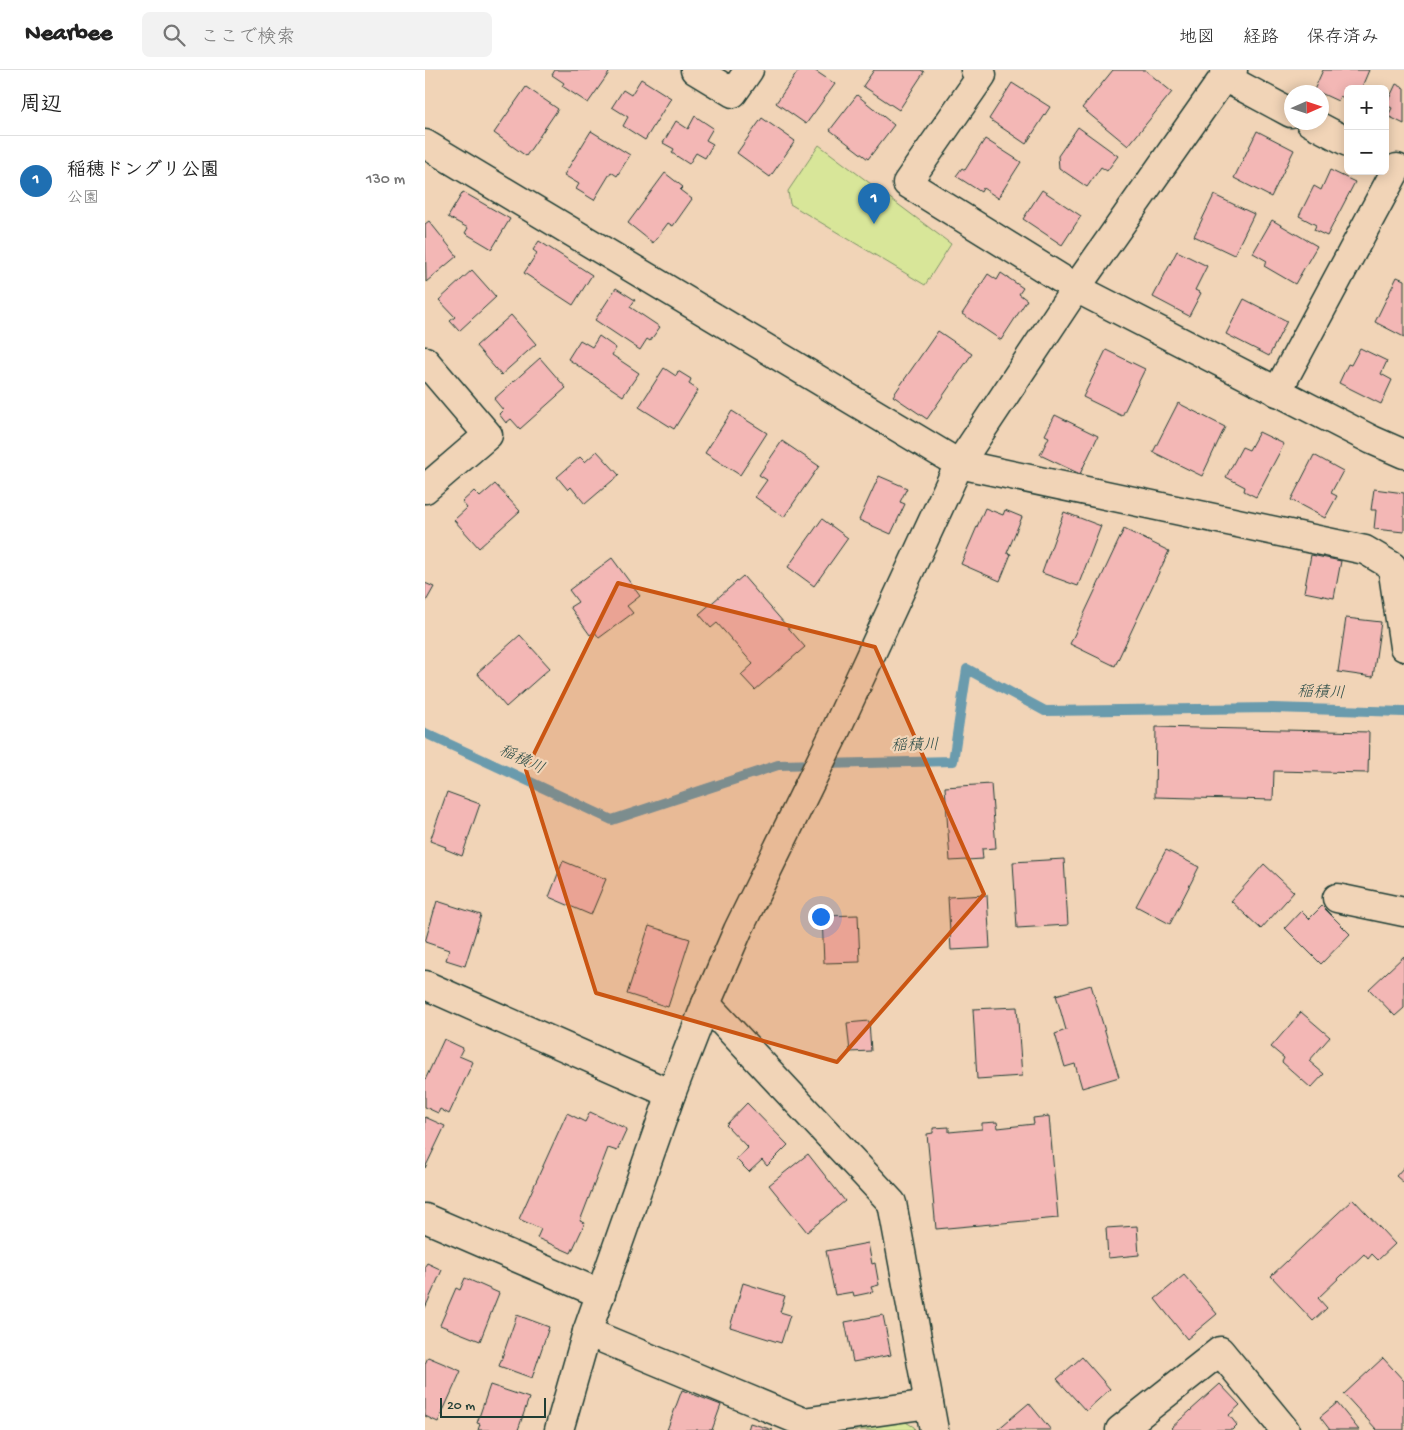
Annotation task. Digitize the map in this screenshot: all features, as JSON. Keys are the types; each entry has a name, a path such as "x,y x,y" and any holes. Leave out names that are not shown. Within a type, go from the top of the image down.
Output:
{"street":[{"path":"695,70 733,93 749,70"},
{"path":"975,70 982,75 907,183 1076,288 1277,392 1404,454"},
{"path":"559,1430 587,1332 671,1094 706,1004 738,930 835,732 959,464 1076,288 1229,74 1284,109"},
{"path":"1325,130 1344,140"},
{"path":"425,144 959,464 1365,550 1392,566 1404,647"},
{"path":"1277,392 1395,167"},
{"path":"425,362 488,435 425,489"},
{"path":"1337,898 1404,912"},
{"path":"425,985 671,1094"},
{"path":"587,1332 803,1422 931,1417 892,1204 706,1004"},
{"path":"425,1218 601,1294"},
{"path":"1120,1430 1220,1351 1285,1430"}],"highlighted area":[{"path":"618,583 875,647 984,894 837,1062 596,993 526,770"}],"green space":[{"path":"819,145 951,244 925,285 790,204 788,191"},
{"path":"904,1421 914,1427 915,1430 843,1430"}],"building":[{"path":"555,70 611,70 588,103 562,86 564,83 552,75"},
{"path":"799,70 814,70 835,84 806,124 776,103"},
{"path":"874,70 921,70 924,72 899,110 863,86"},
{"path":"1113,70 1145,70 1172,92 1128,146 1082,108"},
{"path":"1323,70 1369,70 1363,85 1344,85 1344,98 1340,96 1338,101 1329,97 1329,85 1316,85"},
{"path":"641,79 671,98 645,140 623,126 628,117 612,107 623,90 631,95"},
{"path":"1012,83 1050,107 1026,144 989,119"},
{"path":"1396,84 1404,88 1404,124 1389,116 1392,108 1389,106 1389,99"},
{"path":"526,87 558,109 526,156 494,133"},
{"path":"857,95 894,125 868,159 830,130"},
{"path":"695,116 713,128 706,140 713,144 705,158 696,153 689,164 672,153 674,149 663,143 676,121 688,129"},
{"path":"762,118 795,141 770,177 737,153"},
{"path":"1078,127 1118,156 1107,171 1101,167 1087,187 1059,168 1058,156"},
{"path":"591,131 630,155 617,176 611,172 594,200 576,189 579,184 564,175"},
{"path":"1257,131 1294,150 1271,197 1234,178"},
{"path":"985,139 1021,162 998,198 983,188 981,192 956,176 962,168 965,170"},
{"path":"1330,170 1355,182 1327,236 1314,230 1316,225 1299,216 1314,186 1321,190"},
{"path":"665,173 683,187 680,190 692,199 673,226 668,223 653,243 628,223"},
{"path":"1042,190 1081,216 1062,245 1023,219"},
{"path":"463,192 510,219 492,249 465,233 468,228 448,217"},
{"path":"1214,195 1254,214 1234,255 1194,236"},
{"path":"1272,220 1317,246 1295,284 1264,266 1267,261 1253,253"},
{"path":"429,221 457,256 426,282 425,224"},
{"path":"539,241 592,275 573,305 524,273 537,253 533,250"},
{"path":"1177,251 1207,266 1195,290 1201,293 1189,316 1153,297"},
{"path":"472,270 496,297 459,331 450,321 455,317 439,300"},
{"path":"1001,273 1023,288 1019,294 1027,300 1001,340 962,314 988,274 997,280"},
{"path":"1397,277 1404,280 1404,337 1375,322"},
{"path":"616,288 635,300 630,307 660,327 650,341 647,339 640,350 595,320"},
{"path":"1244,299 1287,321 1269,356 1226,334"},
{"path":"511,315 536,344 501,375 476,346"},
{"path":"938,331 972,354 927,419 893,396"},
{"path":"599,336 616,348 612,355 639,373 623,396 568,359 580,340 592,347"},
{"path":"1360,348 1387,361 1381,374 1392,380 1381,404 1339,383 1348,364 1351,365"},
{"path":"1106,350 1145,369 1122,416 1083,397"},
{"path":"540,358 566,388 520,429 511,419 506,423 499,414 503,410 494,399"},
{"path":"664,368 676,376 678,371 691,379 689,384 698,390 674,429 639,407"},
{"path":"1178,403 1225,427 1202,476 1153,452"},
{"path":"732,411 767,433 740,475 705,453"},
{"path":"1055,415 1098,436 1080,474 1040,455 1049,437 1045,435"},
{"path":"1259,432 1284,444 1256,497 1244,491 1245,487 1226,477 1242,447 1249,450"},
{"path":"782,441 819,466 784,517 755,497 767,480 759,475"},
{"path":"597,451 619,475 585,504 571,487 568,490 557,477 580,457 585,462"},
{"path":"1314,455 1343,471 1331,493 1337,496 1325,518 1291,500"},
{"path":"879,476 907,488 900,502 905,504 891,534 859,520"},
{"path":"495,484 520,511 479,548 454,520 467,508 462,502 474,491 480,497"},
{"path":"1374,489 1404,493 1404,532 1374,529 1376,510 1371,510"},
{"path":"985,508 1003,515 1005,510 1022,517 1007,553 1011,554 1000,581 961,564"},
{"path":"1064,512 1101,526 1078,586 1042,573"},
{"path":"822,519 848,538 814,586 788,567"},
{"path":"1124,529 1169,551 1115,666 1070,644"},
{"path":"1311,555 1341,561 1334,598 1304,592"},
{"path":"612,558 640,596 627,606 633,613 599,638 595,632 590,635 570,607 578,602 569,590"},
{"path":"743,576 805,647 755,690 741,675 753,664 717,623 711,628 699,614"},
{"path":"425,583 434,587 425,603"},
{"path":"1346,618 1381,622 1373,677 1338,672"},
{"path":"520,635 550,668 506,707 477,673"},
{"path":"1156,727 1369,732 1368,773 1274,771 1273,800 1155,797"},
{"path":"991,784 996,848 982,849 983,859 950,861 945,787"},
{"path":"447,792 480,804 462,856 430,841"},
{"path":"1166,850 1199,867 1170,924 1136,906"},
{"path":"1064,859 1068,925 1017,928 1013,862"},
{"path":"563,861 606,879 591,915 549,897"},
{"path":"1264,864 1294,892 1261,929 1231,901"},
{"path":"987,895 990,948 951,950 948,897"},
{"path":"437,901 481,915 465,966 446,960 449,950 425,942"},
{"path":"1322,906 1350,934 1321,964 1285,928 1301,911 1309,919"},
{"path":"858,915 860,962 824,963 822,916"},
{"path":"649,926 690,939 668,1007 627,994"},
{"path":"1404,956 1404,1008 1395,1016 1369,989"},
{"path":"1091,985 1119,1077 1082,1088 1075,1064 1065,1067 1055,1034 1066,1030 1056,995"},
{"path":"1017,1007 1022,1076 977,1079 973,1009"},
{"path":"1301,1012 1330,1037 1309,1061 1324,1074 1311,1088 1282,1062 1284,1058 1271,1047"},
{"path":"869,1021 871,1051 850,1052 847,1023"},
{"path":"444,1039 463,1048 459,1056 473,1062 449,1114 440,1109 438,1113 425,1107 425,1080"},
{"path":"747,1103 788,1145 767,1166 762,1160 749,1172 736,1159 748,1148 726,1125"},
{"path":"590,1112 627,1129 617,1151 608,1148 580,1221 585,1223 571,1253 537,1238 541,1229 519,1219 567,1113 585,1122"},
{"path":"1049,1116 1058,1218 936,1229 927,1134 933,1133 933,1128 949,1127 949,1132 982,1129 982,1123 997,1122 998,1128 1034,1124 1033,1118"},
{"path":"425,1117 445,1126 425,1168"},
{"path":"808,1154 845,1201 807,1232 769,1185"},
{"path":"1404,1167 1404,1183 1396,1176"},
{"path":"1353,1199 1395,1244 1378,1260 1372,1254 1368,1259 1364,1254 1318,1298 1327,1308 1313,1321 1271,1276"},
{"path":"1137,1226 1139,1255 1108,1258 1106,1228"},
{"path":"868,1243 872,1264 875,1263 879,1285 871,1287 873,1292 854,1296 853,1292 835,1295 826,1251"},
{"path":"427,1263 442,1270 425,1308 425,1266"},
{"path":"1184,1275 1217,1314 1187,1339 1155,1299"},
{"path":"465,1278 499,1293 480,1341 440,1325 456,1288 460,1290"},
{"path":"743,1283 785,1296 780,1312 790,1315 781,1343 730,1327"},
{"path":"517,1315 549,1327 532,1378 499,1366"},
{"path":"883,1315 891,1355 853,1362 845,1322"},
{"path":"428,1357 461,1371 438,1422 425,1416 425,1364"},
{"path":"1082,1357 1110,1389 1086,1411 1057,1379"},
{"path":"1383,1358 1404,1381 1404,1430 1377,1430 1344,1394"},
{"path":"1220,1384 1240,1405 1229,1415 1237,1425 1232,1430 1173,1430 1171,1428"},
{"path":"490,1385 529,1398 518,1430 478,1430 480,1424 477,1423"},
{"path":"682,1390 721,1405 712,1430 667,1430"},
{"path":"1029,1403 1051,1430 997,1430"},
{"path":"1337,1403 1359,1430 1330,1430 1320,1417"},
{"path":"750,1423 773,1430 748,1430"}],"waterway":[{"name":"稲積川","path":"425,733 612,820 778,765 953,761 967,669 1045,711 1273,708 1404,712"}],"place":[{"name":"稲穂ドングリ公園","path":"874,224"}]}
